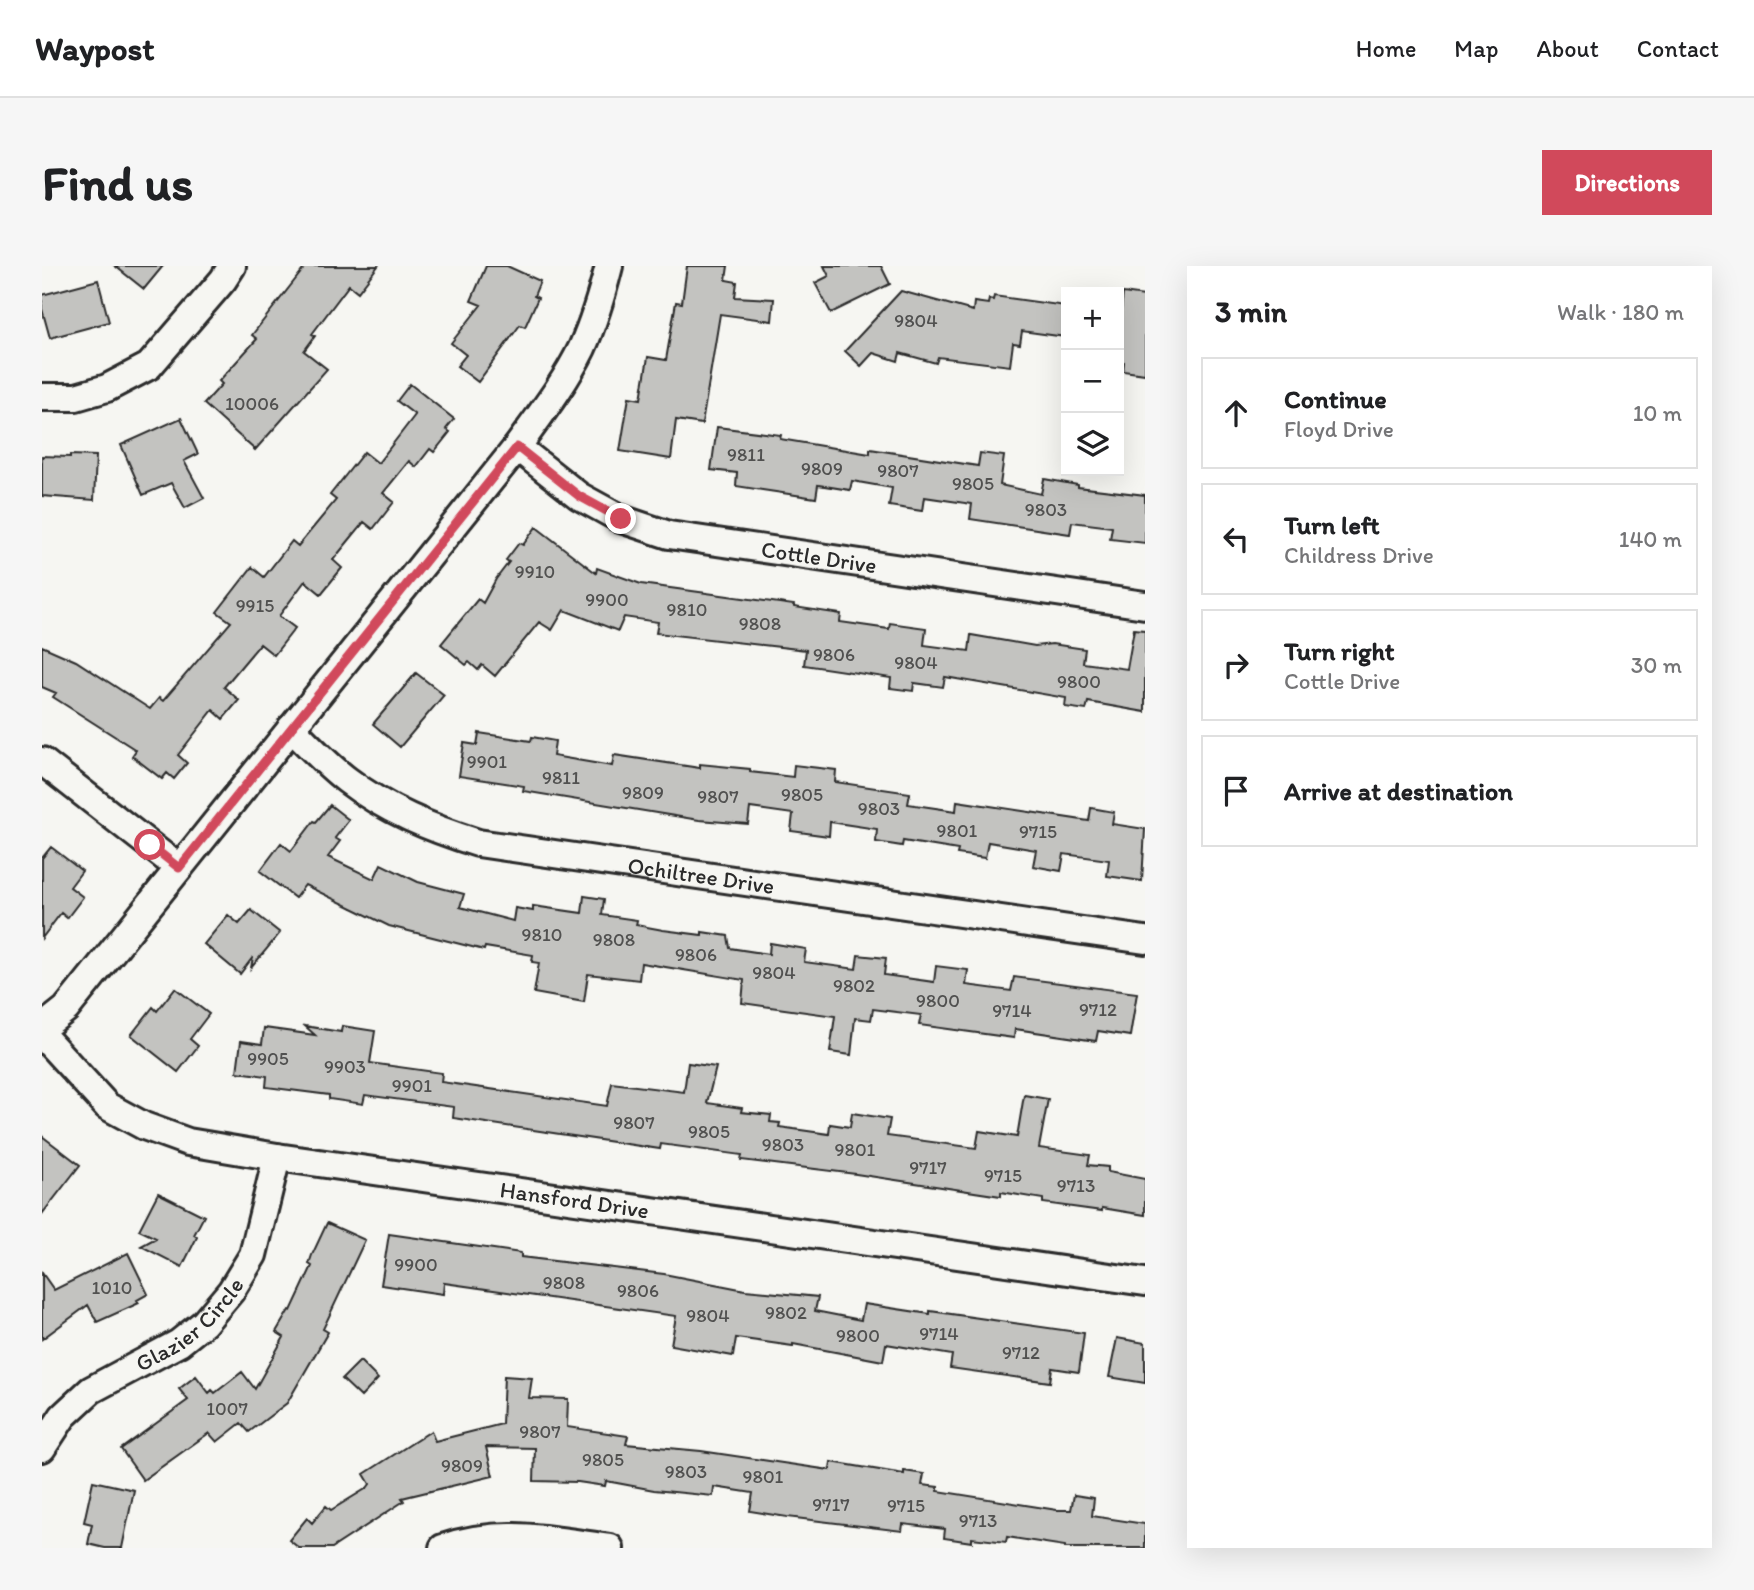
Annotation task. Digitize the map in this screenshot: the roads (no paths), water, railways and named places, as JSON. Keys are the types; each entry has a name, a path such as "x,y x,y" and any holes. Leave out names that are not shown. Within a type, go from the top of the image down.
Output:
{"street":[{"path":"42,397 76,397 107,388 149,366 233,266"},
{"path":"42,1028 66,1009 517,447 559,389 582,349 600,302 609,266"},
{"name":"Cottle Drive","path":"517,447 579,496 621,519 669,535 1145,606"},
{"name":"Ochiltree Drive","path":"291,729 346,779 386,806 432,829 478,843 1145,940"},
{"path":"42,761 179,868"},
{"name":"Hansford Drive","path":"42,1035 107,1106 144,1126 188,1142 1145,1282"},
{"name":"Glazier Circle","path":"42,1448 63,1416 91,1390 178,1343 204,1323 230,1291 253,1255 277,1157"},
{"path":"443,1548 486,1536 532,1537 610,1548"}]}
